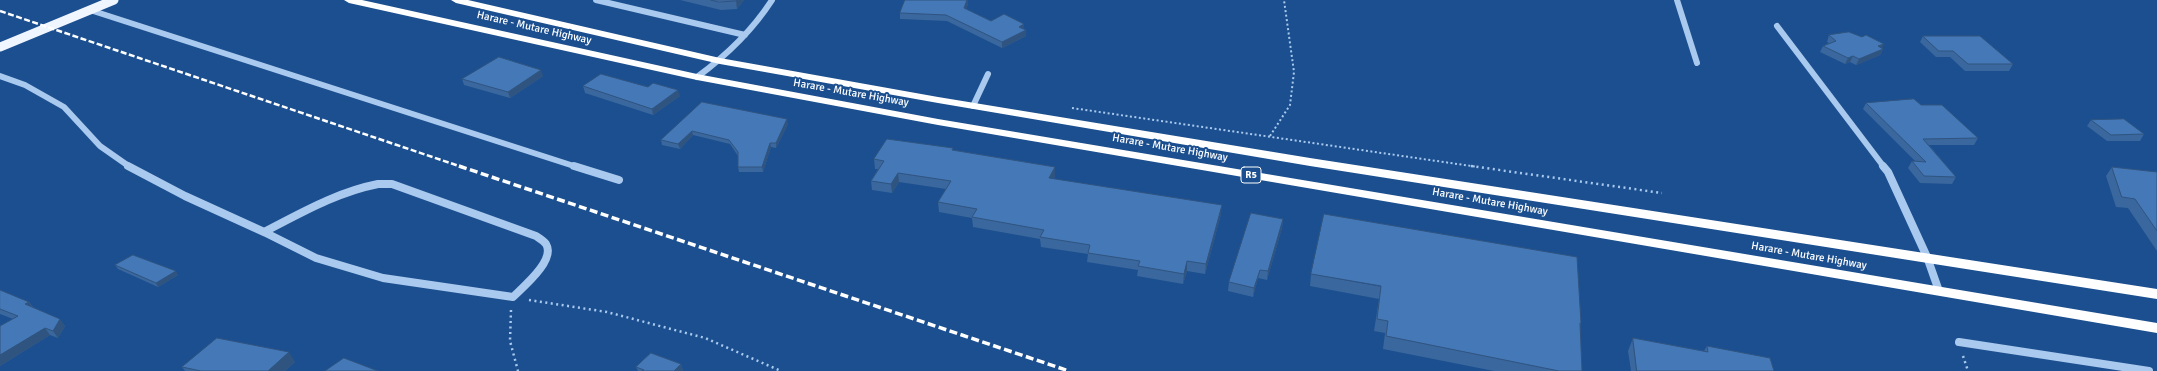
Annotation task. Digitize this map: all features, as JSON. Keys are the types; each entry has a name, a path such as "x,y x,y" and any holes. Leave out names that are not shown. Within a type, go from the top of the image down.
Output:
{"highway":[{"name":"Harare - Mutare Highway","path":"349,0 697,77 938,122 2157,328"},
{"name":"Harare - Mutare Highway","path":"456,0 720,62 973,106 1310,162 2157,294"}],"main road":[{"path":"0,47 114,0"}],"street":[{"path":"596,0 745,34"},
{"path":"697,77 720,62 772,0"},
{"path":"1677,0 1697,63"},
{"path":"90,10 619,180"},
{"path":"1777,26 1888,172 1927,257 1939,291"},
{"path":"973,106 988,74"},
{"path":"0,76 25,85 64,107 100,146 129,166 185,196 264,232 316,258 384,278 513,297 547,261 549,252 546,244 536,236 392,184 369,184 353,189 264,232"},
{"path":"1959,342 2149,371"}],"path":[{"path":"1270,136 1290,105 1294,72 1284,0"},
{"path":"1072,108 1662,193"},
{"path":"518,371 513,362 509,323 513,297 607,312 704,338 781,371"}],"building":[{"path":"711,0 737,0 719,2"},
{"path":"905,0 967,0 964,8 991,21 1004,14 1024,24 1019,27 1026,30 1002,42 946,15 900,13"},
{"path":"1849,32 1862,37 1866,35 1884,44 1878,46 1883,49 1859,59 1853,56 1848,58 1823,46 1836,41 1829,35"},
{"path":"1923,36 1980,36 2013,64 1968,64 1953,51 1939,51"},
{"path":"499,57 541,70 508,92 462,79"},
{"path":"601,74 648,87 653,83 678,90 652,109 583,86"},
{"path":"1914,99 1921,105 1942,105 1978,138 1923,139 1956,177 1924,176 1912,161 1926,162 1866,103"},
{"path":"702,102 787,119 776,143 770,143 762,167 738,167 738,152 729,140 692,131 678,144 661,140"},
{"path":"2124,119 2144,134 2111,135 2091,120"},
{"path":"887,139 953,148 952,150 1055,167 1049,178 1222,205 1206,264 1187,261 1184,274 1138,266 1140,261 1088,253 1090,245 1040,237 1044,230 972,217 977,209 938,202 951,181 898,173 891,184 871,181 884,161 874,159"},
{"path":"2112,167 2157,172 2157,231 2135,199 2122,197"},
{"path":"1251,213 1283,219 1268,271 1260,270 1254,288 1229,282"},
{"path":"1324,214 1577,257 1582,371 1559,371 1386,336 1388,321 1377,319 1381,286 1311,274"},
{"path":"133,255 176,271 156,283 115,265"},
{"path":"0,290 29,302 25,304 60,319 53,331 45,328 0,355 0,326 18,316 0,309"},
{"path":"217,338 289,352 268,371 201,371 182,367"},
{"path":"1633,338 1708,352 1707,346 1770,358 1774,371 1637,371"},
{"path":"651,353 681,364 674,371 642,371 644,370 636,367"},
{"path":"344,358 378,371 325,371"}],"railway":[{"path":"0,11 462,167"},
{"path":"459,166 1069,371"}]}
